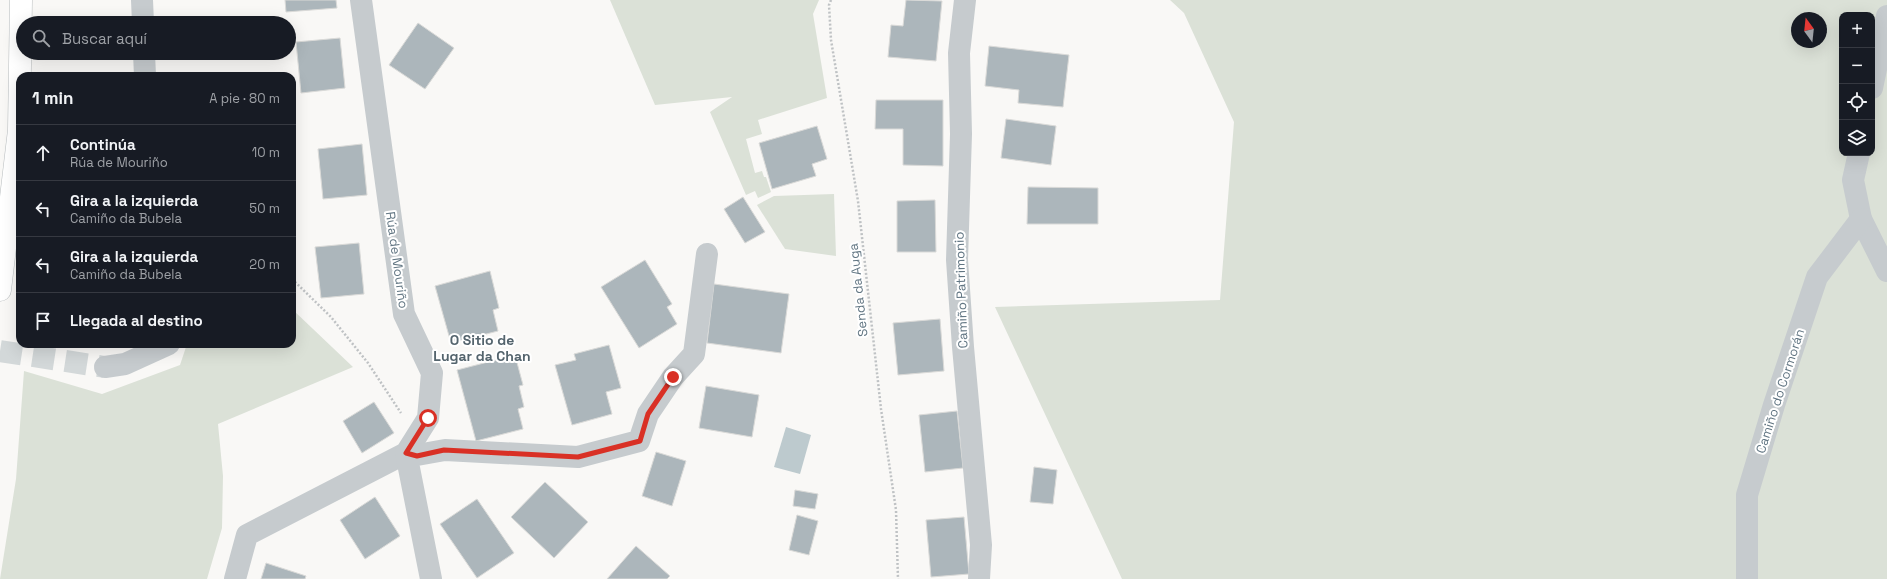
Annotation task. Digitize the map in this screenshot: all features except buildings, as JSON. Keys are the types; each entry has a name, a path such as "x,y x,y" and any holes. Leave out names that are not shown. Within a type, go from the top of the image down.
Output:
{"highway":[{"path":"21,0 21,16"},
{"path":"20,60 20,72"},
{"path":"0,290 16,155"}],"street":[{"path":"142,0 143,16"},
{"name":"Rúa de Mouriño","path":"362,0 404,314 432,373 428,418 406,453"},
{"name":"Camiño Patrimonio","path":"965,0 959,53 961,134 957,260 963,347 981,546 979,579"},
{"path":"1873,84 1887,16"},
{"path":"144,60 145,72"},
{"path":"1858,156 1853,180 1861,219 1887,271"},
{"name":"Camiño do Cormorán","path":"1747,579 1747,495 1774,405 1817,277 1861,219"},
{"path":"235,579 247,535 406,453 417,456 444,450 578,457 640,441 648,414 673,377 694,354 707,254"},
{"path":"105,367 125,364 160,348"},
{"path":"406,453 431,579"}],"path":[{"name":"Senda da Auga","path":"831,0 829,5 831,40 858,201 881,409 896,510 898,579"},
{"path":"296,283 331,317 368,364 408,424 406,453"}],"shaded area":[{"path":"610,0 819,0 813,14 827,98 758,120 762,134 746,139 755,173 762,171 764,177 766,177 771,192 758,198 755,191 746,195 710,112 732,97 655,105"},
{"path":"1170,0 1887,0 1887,579 1122,579 995,307 1220,300 1234,122 1184,13"},
{"path":"834,194 836,256 785,249 757,205 774,196"},
{"path":"296,313 353,367 218,424 223,476 222,528 207,579 0,579 16,479 24,371 102,394 180,365 186,348 296,348"},
{"path":"786,427 811,435 800,474 774,467"}],"tunnel":[{"path":"0,351 105,367"}],"district":[{"name":"O Sitio de Lugar da Chan","path":"482,348"}],"route":[{"path":"428,418 406,453 417,456 444,450 578,457 640,441 648,414 673,377"}]}
